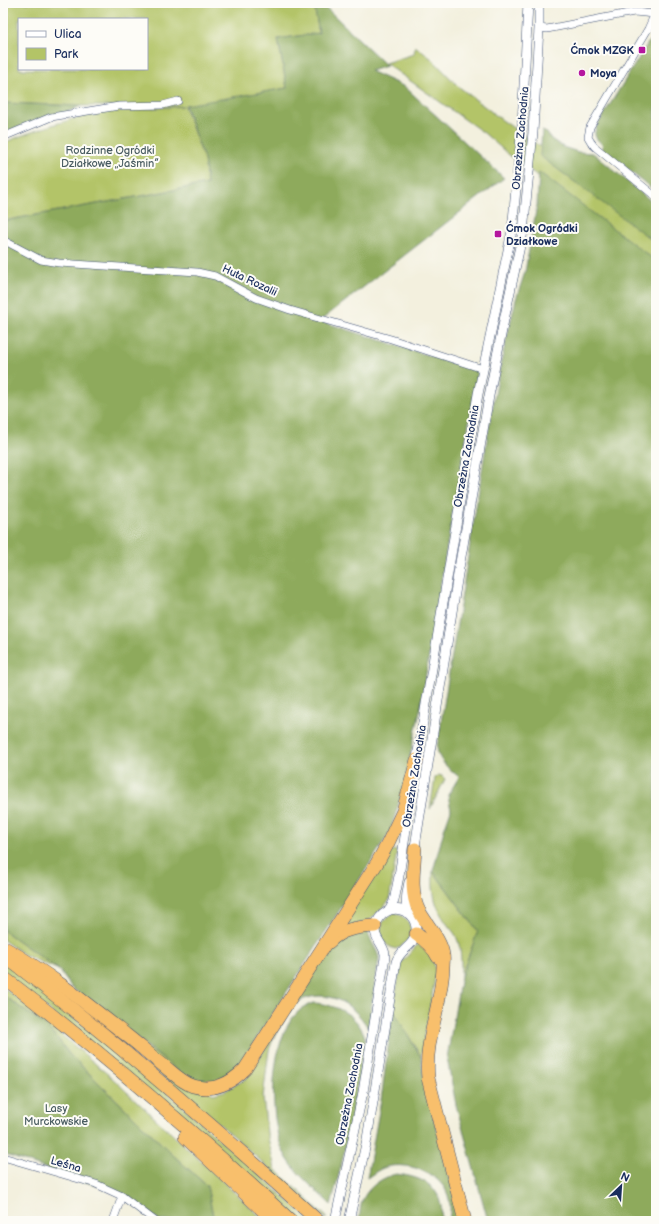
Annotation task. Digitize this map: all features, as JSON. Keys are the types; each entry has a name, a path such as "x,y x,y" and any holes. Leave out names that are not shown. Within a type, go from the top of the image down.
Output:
{"highway":[{"path":"3,947 68,990 111,1022 185,1082 203,1088 211,1088 229,1083 245,1069 377,864 403,811 417,760"},
{"path":"415,849 415,901 440,944 443,954 442,984 429,1043 427,1068 430,1088 465,1221"},
{"path":"315,959 340,933 360,927 375,926"},
{"path":"416,934 433,948 442,968"},
{"path":"3,955 55,995 160,1082 318,1221"},
{"path":"3,977 84,1041 181,1123 291,1221"},
{"path":"84,1041 274,1221"}],"street":[{"name":"Obrzeżna Zachodnia","path":"390,909 394,901 399,876 447,572 483,369 512,231 522,126 528,3"},
{"name":"Obrzeżna Zachodnia","path":"407,913 406,899 458,574 489,396 523,232 534,132 539,3"},
{"path":"539,28 547,29 634,12 656,13 590,127 588,137 591,142 656,197"},
{"path":"3,138 51,117 119,106 163,105 178,101"},
{"name":"Huta Rozalii","path":"3,240 41,260 59,263 197,272 215,276 256,298 290,310 391,339 483,369"},
{"path":"350,1218 367,1139 394,970 400,953 410,946 414,941 416,934 414,922 407,913 390,909 382,916 375,926 375,935 382,947 400,953"},
{"name":"Obrzeżna Zachodnia","path":"335,1221 373,1034 385,954 382,947"},
{"name":"Leśna","path":"3,1158 96,1184 122,1196 155,1221"},
{"path":"114,1221 122,1196"}],"green space":[{"name":"Rodzinne Ogródki Działkowe „Jaśmin”","path":"3,3 310,3 317,8 315,11 319,33 278,39 287,88 184,106 204,159 207,184 3,221 3,143 58,123 101,113 124,109 183,106 81,106 3,103"},
{"path":"310,3 321,3 387,66 370,71 405,87 504,178 320,321 478,371 420,710 404,786 390,832 240,1064 222,1079 201,1082 186,1077 72,988 59,970 3,930 3,221 207,184 204,159 185,105 287,88 278,39 319,33 315,11 317,8"},
{"path":"656,30 656,192 601,148 603,145 597,139 595,133 596,127"},
{"path":"415,46 432,59 458,86 502,120 560,160 656,240 656,276 567,196 515,160 484,133 385,63 414,54"},
{"path":"3,103 81,106 3,135"},
{"path":"542,131 547,133 551,139 563,147 578,152 593,153 656,205 656,243 540,156"},
{"path":"539,172 656,261 656,1221 488,1221 456,1105 447,1058 461,976 478,931 433,871 451,810 448,795 459,777 448,768 439,757 437,747 490,421 501,362 516,299 525,272 537,205"},
{"path":"438,775 445,779 430,809 435,778"},
{"path":"390,851 397,851 389,901 370,920 333,934"},
{"path":"433,871 478,931 461,976 461,956 459,946 456,936 439,911 433,886"},
{"path":"394,912 402,916 408,922 411,930 407,941 396,949 385,943 380,932 383,922"},
{"path":"3,930 59,970 25,955 3,940"},
{"path":"368,930 379,958 368,1028 354,1010 335,999 325,996 315,996 304,999 293,1005 314,968 334,943 347,935"},
{"path":"419,943 431,956 436,972 421,1057 393,1010 401,963"},
{"path":"3,961 163,1089 311,1221 299,1221 247,1175 3,972"},
{"path":"47,979 213,1094 225,1091 246,1079 293,1005 273,1039 269,1050 263,1097 267,1133 275,1169 326,1216 326,1219 216,1121"},
{"path":"3,987 111,1077 265,1221 214,1221 207,1186 69,1054 46,1026 3,995"},
{"name":"Lasy Murckowskie","path":"3,995 46,1026 69,1054 207,1186 214,1221 159,1221 124,1195 3,1154"},
{"path":"314,1003 335,1007 348,1014 358,1024 365,1038 349,1132 331,1205 304,1180 287,1159 278,1135 275,1115 275,1068 280,1045 288,1026 299,1011"},
{"path":"393,1010 421,1057 424,1079 461,1221 449,1221 450,1204 446,1190 433,1176 424,1171 405,1166 386,1167 367,1178 381,1100"},
{"path":"396,1174 416,1178 431,1186 440,1200 441,1221 359,1221 362,1201 369,1190 386,1177"}],"place":[{"name":"Ćmok MZGK","path":"642,50"},
{"name":"Moya","path":"582,73"},
{"name":"Ćmok Ogródki Działkowe","path":"498,234"}]}
